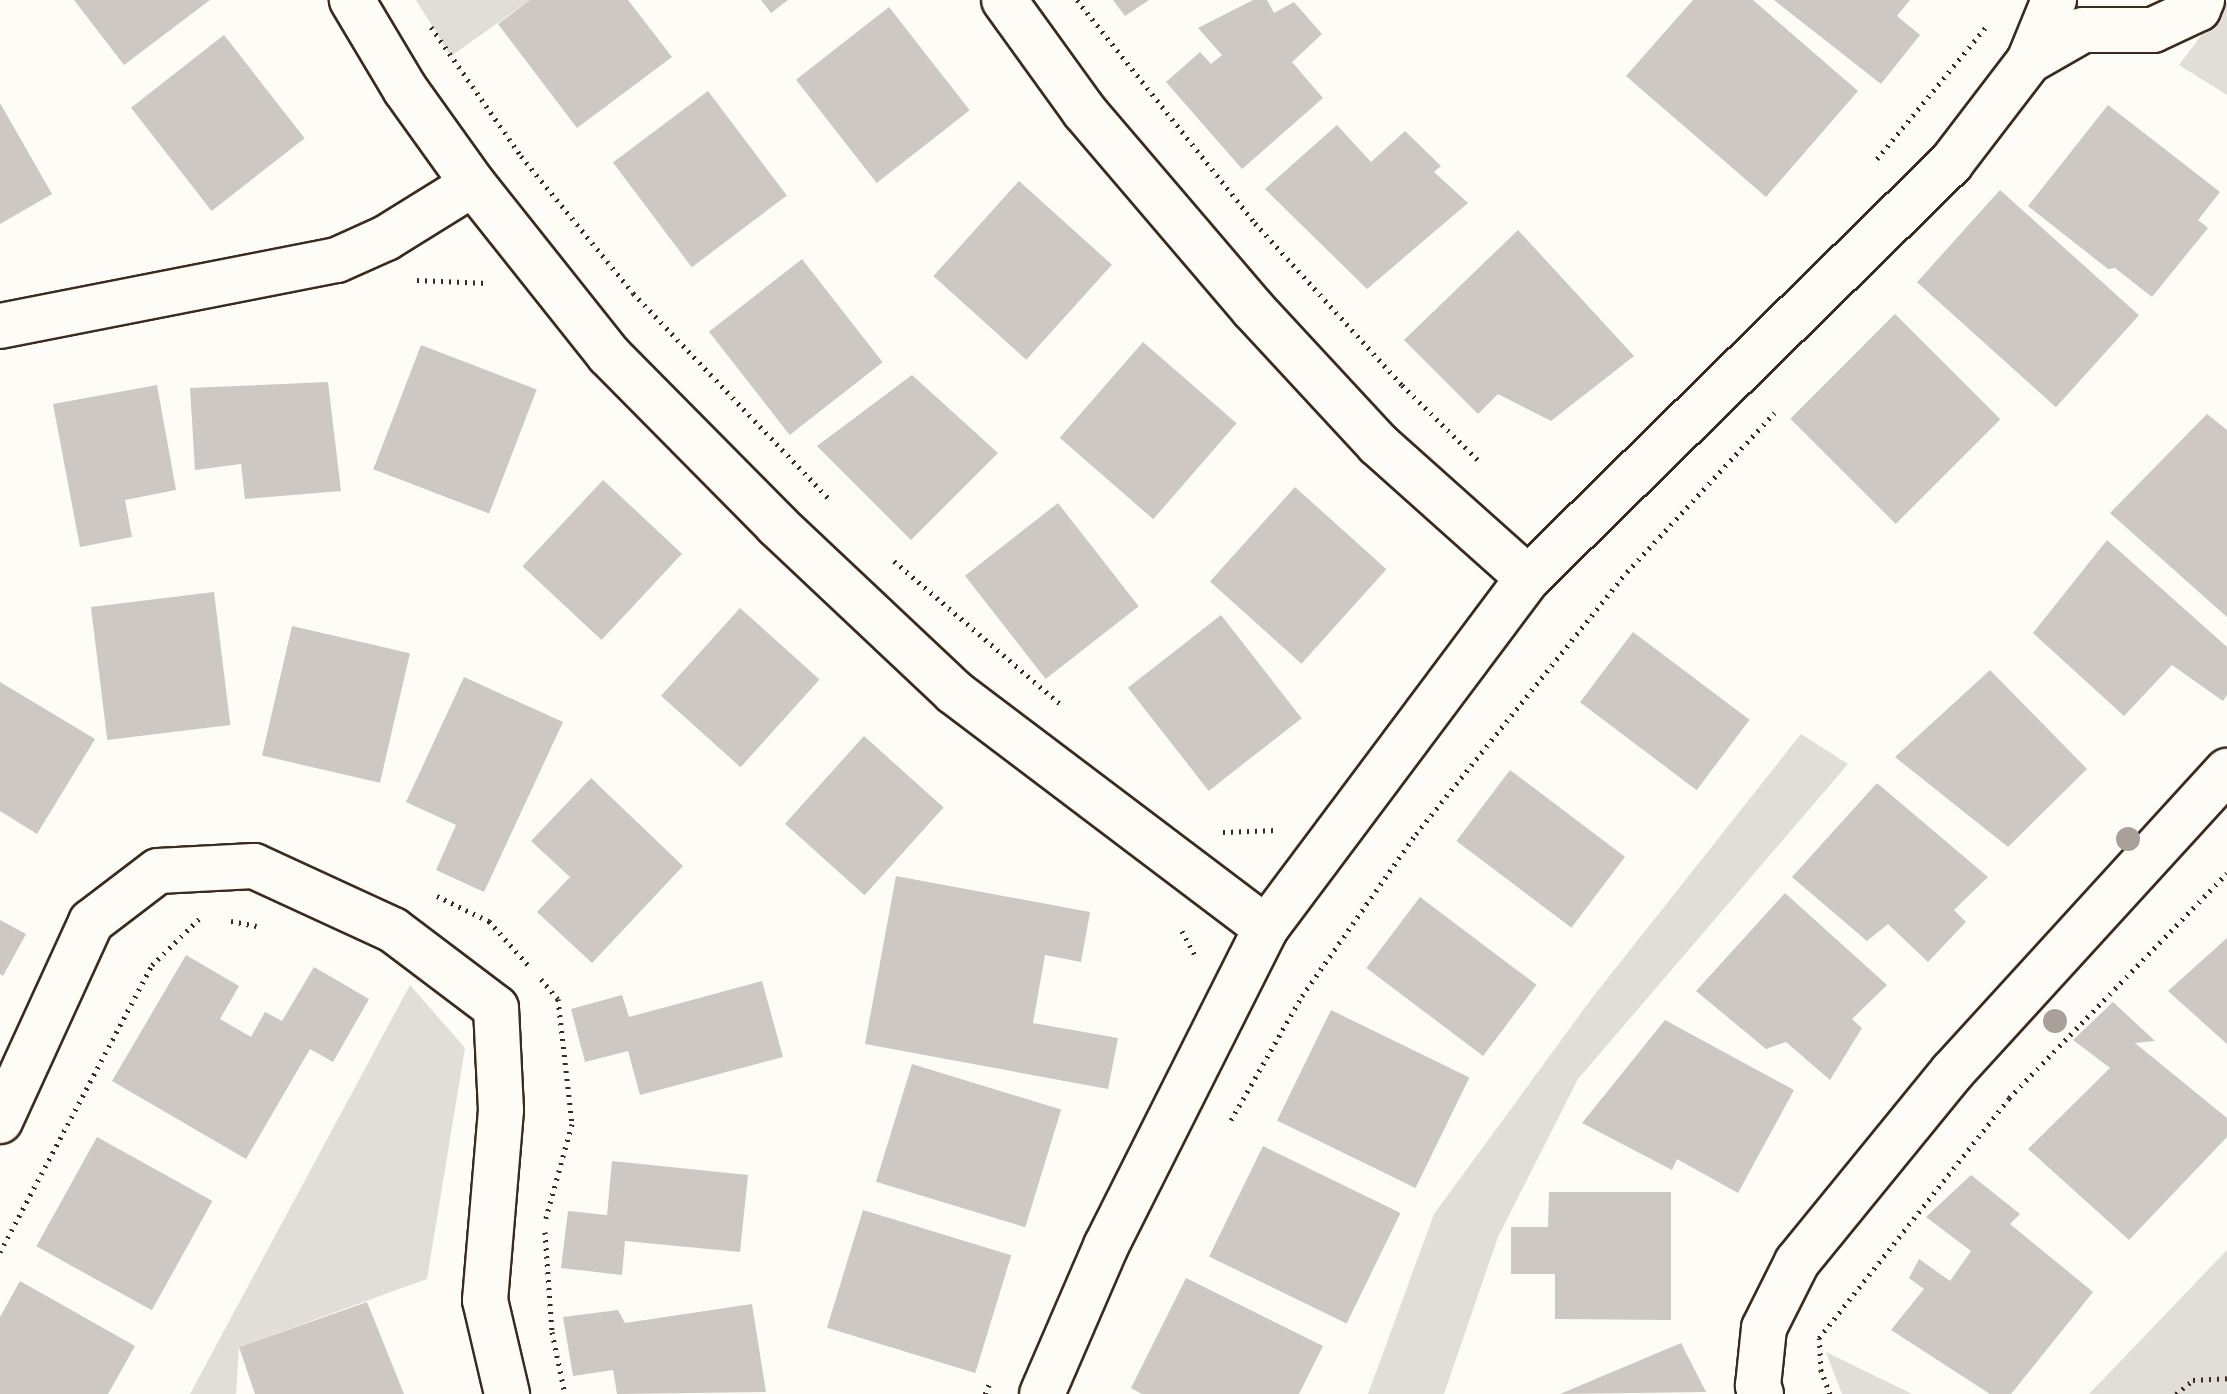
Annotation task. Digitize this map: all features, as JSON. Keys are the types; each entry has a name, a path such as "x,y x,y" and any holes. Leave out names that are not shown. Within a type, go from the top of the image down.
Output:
{"street":[{"path":"352,0 405,89 473,184 609,355 777,525 932,671 1097,803 1266,928"},
{"path":"1004,0 1084,111 1253,309 1378,444 1528,578"},
{"path":"1042,1394 1106,1246 1266,928 1528,578 1951,163 2029,61 2054,0"},
{"path":"2029,61 2083,30 2153,30 2198,9 2202,0"},
{"path":"0,326 337,260 386,238 473,184"},
{"path":"1761,1394 1758,1386 1764,1328 1797,1262 1952,1072 2227,771"},
{"path":"0,1121 91,922 158,871 254,866 393,930 496,1008 501,1110 485,1300 507,1394"}],"path":[{"path":"1077,0 1255,223 1402,385 1490,472"},
{"path":"431,26 521,156 633,293 835,505"},
{"path":"1868,171 1986,26"},
{"path":"408,280 486,282 497,293"},
{"path":"1223,1132 1302,996 1416,834 1627,572 1780,406"},
{"path":"892,559 1071,714"},
{"path":"1218,832 1288,830"},
{"path":"1830,1394 1821,1371 1819,1338 2009,1098 2227,873"},
{"path":"426,890 489,921 558,999 572,1124 544,1223 552,1332 565,1394"},
{"path":"0,1252 152,965 202,916"},
{"path":"217,919 261,926"},
{"path":"1178,923 1198,961"},
{"path":"985,1394 997,1367"},
{"path":"2176,1394 2193,1380 2227,1378"}],"shaded area":[{"path":"416,0 530,0 451,56"},
{"path":"2227,1 2227,95 2179,65"},
{"path":"1801,734 1848,764 1578,1079 1498,1237 1444,1394 1368,1394 1434,1214 1592,998"},
{"path":"410,985 465,1048 427,1279 239,1347 236,1394 190,1394"},
{"path":"2227,1250 2227,1394 2089,1394"},
{"path":"1826,1352 1912,1394 1842,1394"}],"building":[{"path":"74,0 210,0 124,65"},
{"path":"530,0 628,0 672,57 577,128 498,24"},
{"path":"761,0 788,0 771,13"},
{"path":"1113,0 1149,0 1125,16"},
{"path":"1253,0 1267,0 1274,13 1294,2 1322,34 1292,62 1323,98 1242,169 1166,82 1200,52 1211,64 1222,55 1198,28"},
{"path":"1693,0 1753,0 1858,91 1766,197 1626,76"},
{"path":"1774,0 1910,0 1897,16 1920,35 1881,84"},
{"path":"889,7 970,110 877,183 796,80"},
{"path":"224,35 305,138 212,211 131,108"},
{"path":"708,91 787,196 692,267 613,163"},
{"path":"0,103 52,194 0,224"},
{"path":"2108,105 2220,192 2198,220 2208,228 2152,297 2115,268 2108,269 2028,206"},
{"path":"1337,125 1371,162 1405,131 1441,166 1434,172 1468,203 1367,289 1265,189"},
{"path":"1019,181 1112,265 1026,360 933,276"},
{"path":"2000,190 2139,315 2056,407 1917,282"},
{"path":"1518,230 1634,356 1551,421 1498,394 1478,414 1404,340"},
{"path":"802,259 883,362 790,435 709,332"},
{"path":"1895,314 2000,419 1896,524 1790,419"},
{"path":"1143,342 1237,423 1153,519 1060,438"},
{"path":"421,345 537,389 489,514 373,469"},
{"path":"912,375 998,453 911,540 817,446"},
{"path":"328,382 341,491 245,499 241,464 195,470 190,388"},
{"path":"157,385 176,490 125,500 132,537 80,547 53,404"},
{"path":"2207,414 2227,430 2227,617 2110,513"},
{"path":"603,480 682,554 602,640 523,566"},
{"path":"1295,487 1386,569 1301,664 1210,581"},
{"path":"1058,503 1139,606 1046,679 965,576"},
{"path":"2107,540 2227,647 2227,695 2223,701 2172,665 2124,716 2033,633"},
{"path":"214,592 230,725 107,740 91,607"},
{"path":"740,608 820,680 741,767 661,696"},
{"path":"1221,615 1302,718 1209,791 1128,688"},
{"path":"292,626 410,653 380,783 262,756"},
{"path":"1633,632 1750,720 1697,790 1580,702"},
{"path":"1990,670 2087,769 2008,847 1895,757"},
{"path":"464,677 563,722 484,892 436,870 456,825 406,802"},
{"path":"0,682 95,739 37,834 0,811"},
{"path":"864,736 944,808 865,895 785,824"},
{"path":"1510,770 1625,857 1571,928 1456,841"},
{"path":"591,778 683,866 592,963 537,912 570,877 531,841"},
{"path":"1877,783 1988,877 1954,910 1966,922 1928,962 1888,924 1867,941 1792,877"},
{"path":"896,876 1090,912 1081,962 1045,955 1033,1023 1118,1038 1108,1089 865,1044"},
{"path":"1785,893 1887,985 1852,1019 1862,1028 1830,1080 1786,1042 1766,1049 1696,991"},
{"path":"1420,897 1537,985 1483,1056 1366,968"},
{"path":"0,920 26,934 3,976 0,974"},
{"path":"2227,938 2227,1044 2168,991"},
{"path":"186,955 239,986 220,1019 251,1037 265,1012 282,1021 314,967 369,999 333,1062 310,1049 246,1159 112,1081"},
{"path":"762,981 783,1057 640,1095 628,1051 585,1062 571,1009 622,995 629,1017"},
{"path":"2113,1002 2155,1041 2135,1043 2227,1118 2227,1137 2129,1240 2028,1149 2110,1068 2073,1040"},
{"path":"1331,1010 1469,1078 1415,1188 1277,1121"},
{"path":"1665,1020 1794,1090 1738,1193 1677,1159 1672,1170 1582,1123"},
{"path":"912,1064 1061,1110 1025,1227 876,1182"},
{"path":"97,1137 212,1201 152,1310 36,1246"},
{"path":"1263,1146 1401,1213 1347,1324 1209,1257"},
{"path":"612,1161 748,1175 740,1252 625,1241 622,1275 561,1268 568,1211 607,1215"},
{"path":"1971,1175 2020,1214 2010,1224 2093,1292 2011,1394 1990,1394 1891,1330 1924,1289 1909,1278 1919,1259 1950,1281 1971,1251 1926,1217"},
{"path":"1549,1192 1671,1192 1671,1320 1555,1319 1555,1274 1511,1274 1511,1227 1548,1227"},
{"path":"863,1210 1011,1255 975,1373 827,1328"},
{"path":"1186,1278 1323,1346 1299,1394 1142,1394 1131,1388"},
{"path":"20,1281 135,1346 108,1394 0,1394 0,1317"},
{"path":"367,1302 404,1394 255,1394 239,1347"},
{"path":"752,1304 766,1392 617,1394 613,1370 573,1376 563,1317 618,1310 625,1323"},
{"path":"1681,1343 1706,1392 1560,1394"}]}
